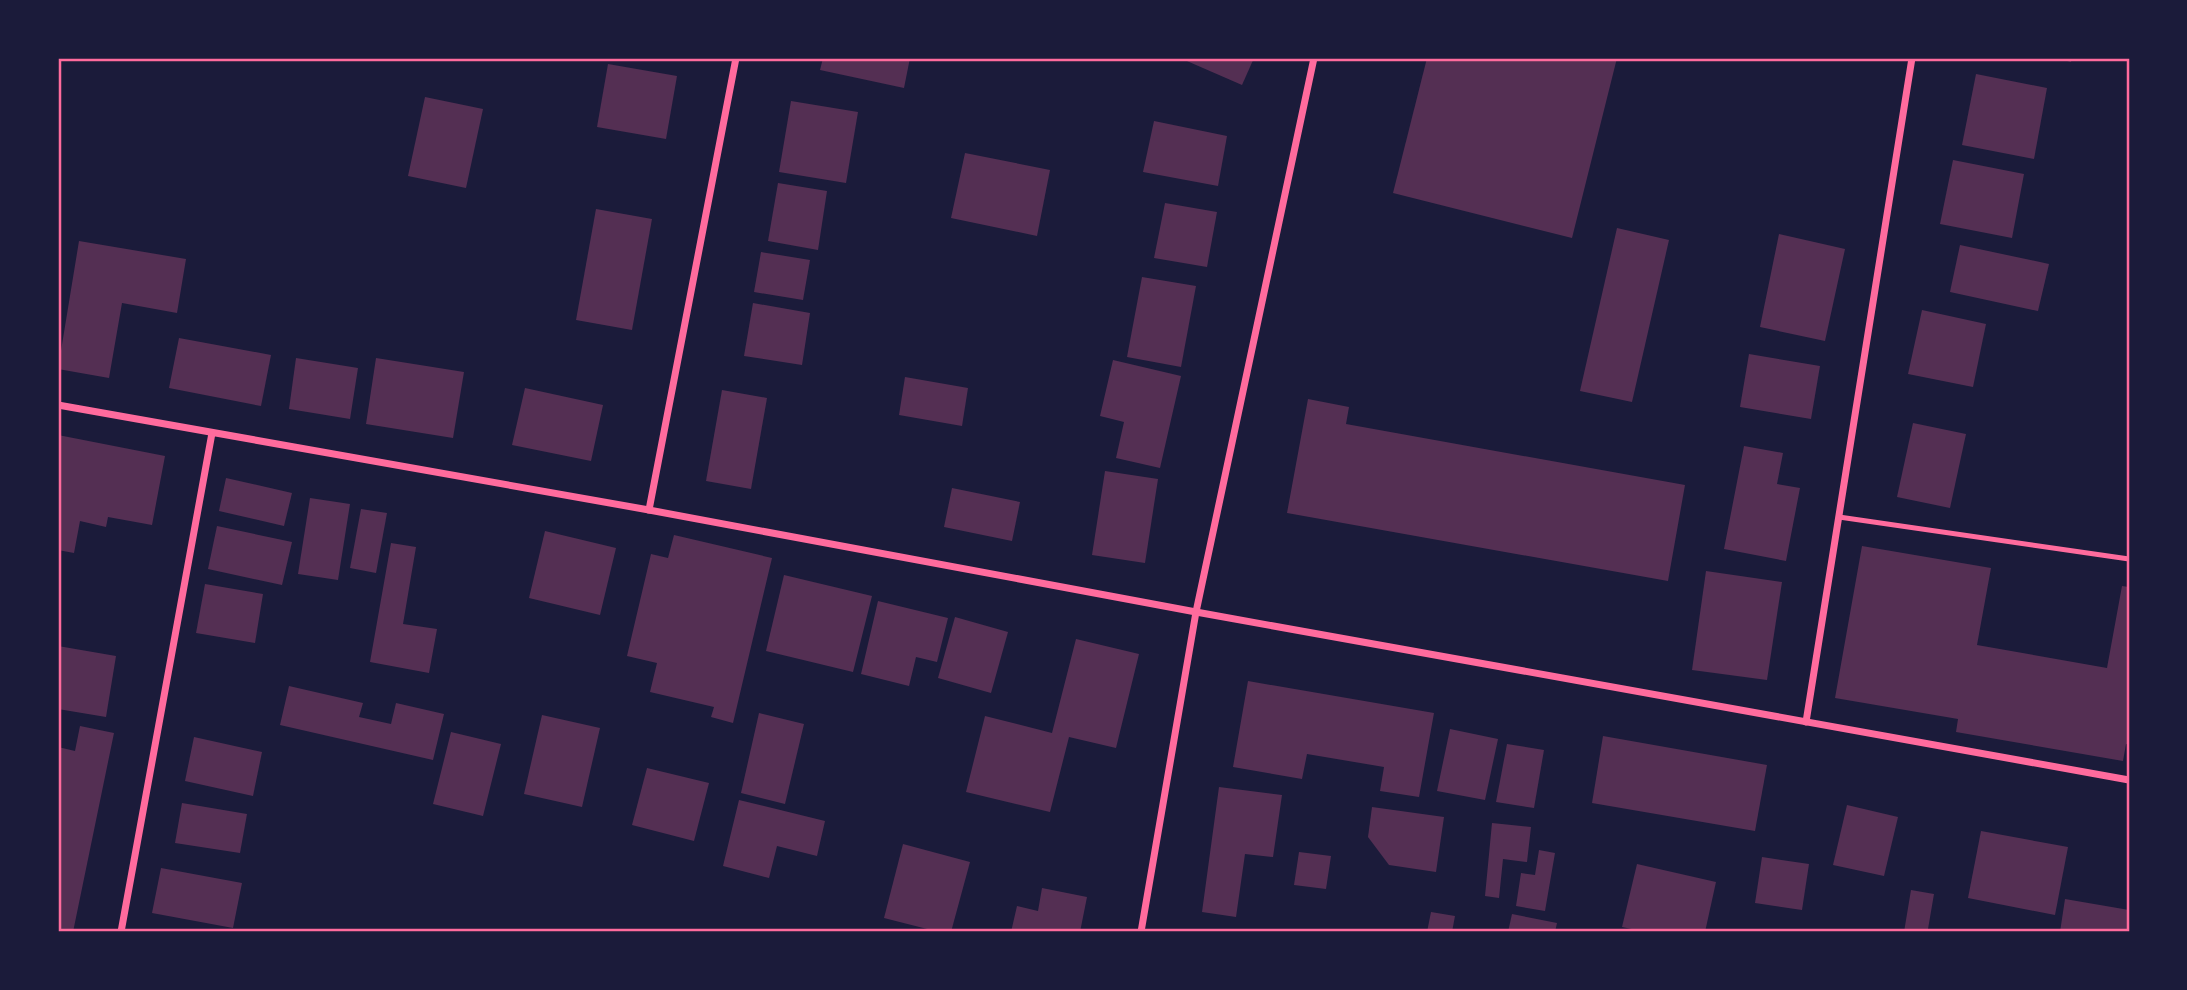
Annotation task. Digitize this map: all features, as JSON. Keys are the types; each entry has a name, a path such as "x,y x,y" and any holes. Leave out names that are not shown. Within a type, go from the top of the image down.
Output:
{"street":[{"path":"649,510 736,58"},
{"path":"1141,932 1196,612 1314,58"},
{"path":"1806,722 1912,58"},
{"path":"58,405 2129,780"},
{"path":"121,932 212,433"}],"lane":[{"path":"1839,517 2129,559"}],"building":[{"path":"823,58 910,58 904,88 820,70"},
{"path":"1180,58 1254,58 1242,85"},
{"path":"1427,58 1617,58 1572,238 1393,193"},
{"path":"2055,58 2072,58 2071,62"},
{"path":"608,64 677,76 666,139 597,127"},
{"path":"1976,74 2047,88 2034,159 1962,145"},
{"path":"425,97 483,109 466,188 408,176"},
{"path":"791,101 858,112 846,183 779,172"},
{"path":"1154,121 1227,136 1218,186 1143,172"},
{"path":"965,153 1050,170 1037,236 951,218"},
{"path":"1953,160 2024,174 2012,238 1940,224"},
{"path":"778,183 827,191 818,250 768,241"},
{"path":"1165,203 1217,212 1207,267 1154,258"},
{"path":"596,209 652,219 632,330 576,320"},
{"path":"1617,228 1669,240 1632,402 1580,391"},
{"path":"1779,234 1845,249 1825,341 1760,327"},
{"path":"79,241 186,259 177,313 122,303 109,378 58,369"},
{"path":"1960,245 2049,264 2038,311 1950,292"},
{"path":"761,252 810,260 803,300 754,292"},
{"path":"1142,277 1196,286 1181,367 1127,357"},
{"path":"753,303 810,313 802,365 744,356"},
{"path":"1922,310 1986,324 1973,387 1908,374"},
{"path":"179,338 271,355 261,406 169,388"},
{"path":"1749,354 1820,366 1811,419 1740,407"},
{"path":"296,358 358,368 350,419 289,409"},
{"path":"376,358 464,372 453,438 366,424"},
{"path":"1113,360 1181,376 1160,468 1116,458 1124,422 1100,416"},
{"path":"905,377 968,388 962,426 899,415"},
{"path":"525,388 603,405 591,461 512,445"},
{"path":"722,390 767,398 751,489 706,481"},
{"path":"1308,399 1349,407 1346,424 1685,485 1668,581 1287,513"},
{"path":"1913,423 1966,434 1950,508 1897,497"},
{"path":"58,435 165,456 152,525 108,517 106,527 80,521 74,553 58,550"},
{"path":"1744,446 1783,453 1777,484 1800,488 1786,561 1724,549"},
{"path":"1105,471 1158,479 1145,563 1092,555"},
{"path":"226,478 292,493 284,526 219,511"},
{"path":"952,488 1020,502 1012,541 944,527"},
{"path":"310,498 350,504 338,580 298,574"},
{"path":"361,509 387,513 376,573 350,568"},
{"path":"217,526 292,542 282,585 208,569"},
{"path":"545,531 616,548 600,615 529,598"},
{"path":"674,535 772,558 733,723 711,717 714,707 650,692 657,663 627,656 651,554 668,558"},
{"path":"391,543 416,547 403,624 437,629 429,673 370,662"},
{"path":"1862,546 1991,568 1977,645 2107,668 2122,586 2129,587 2129,745 2126,744 2123,761 1956,732 1958,719 1835,698"},
{"path":"1706,571 1782,582 1767,680 1692,670"},
{"path":"784,575 872,596 853,672 766,651"},
{"path":"205,584 263,594 255,643 196,633"},
{"path":"878,601 948,618 937,662 916,657 909,686 861,674"},
{"path":"955,617 1008,632 991,693 938,678"},
{"path":"1076,639 1139,654 1116,748 1069,737 1050,812 966,792 985,716 1052,733"},
{"path":"58,646 116,656 106,717 58,709"},
{"path":"1248,681 1434,713 1419,797 1380,791 1384,767 1307,754 1302,779 1233,767"},
{"path":"289,686 363,703 359,717 391,724 396,703 444,714 433,760 280,725"},
{"path":"759,713 804,724 785,804 741,793"},
{"path":"542,715 600,728 582,807 524,794"},
{"path":"80,726 114,733 73,932 58,932 58,747 75,751"},
{"path":"1450,729 1498,739 1485,800 1437,791"},
{"path":"451,732 501,744 483,816 433,804"},
{"path":"1603,736 1767,765 1755,831 1592,803"},
{"path":"194,737 262,752 253,796 185,781"},
{"path":"1507,744 1544,750 1534,808 1496,802"},
{"path":"647,768 709,783 694,841 632,825"},
{"path":"1219,787 1282,795 1273,857 1245,854 1236,917 1202,912"},
{"path":"739,800 825,821 817,856 777,846 769,878 723,866"},
{"path":"182,803 247,814 240,853 175,843"},
{"path":"1847,805 1898,817 1884,876 1833,865"},
{"path":"1372,807 1444,817 1436,872 1389,865 1368,837"},
{"path":"1492,823 1531,827 1527,862 1503,859 1499,898 1485,896"},
{"path":"1981,831 2068,847 2055,915 1968,898"},
{"path":"903,844 970,862 951,932 939,932 884,918"},
{"path":"1539,850 1555,853 1545,911 1516,906 1521,873 1535,875"},
{"path":"1299,852 1331,856 1326,889 1294,885"},
{"path":"1762,857 1809,864 1802,910 1755,903"},
{"path":"1637,864 1716,882 1705,932 1646,932 1622,927"},
{"path":"161,868 242,883 233,928 152,913"},
{"path":"1042,888 1087,897 1080,932 1011,932 1017,906 1038,911"},
{"path":"1911,890 1934,894 1928,929 1939,932 1904,932"},
{"path":"2065,899 2129,910 2129,932 2060,932"},
{"path":"1431,912 1455,916 1452,932 1427,932"},
{"path":"1512,914 1557,923 1555,932 1508,932"}]}
